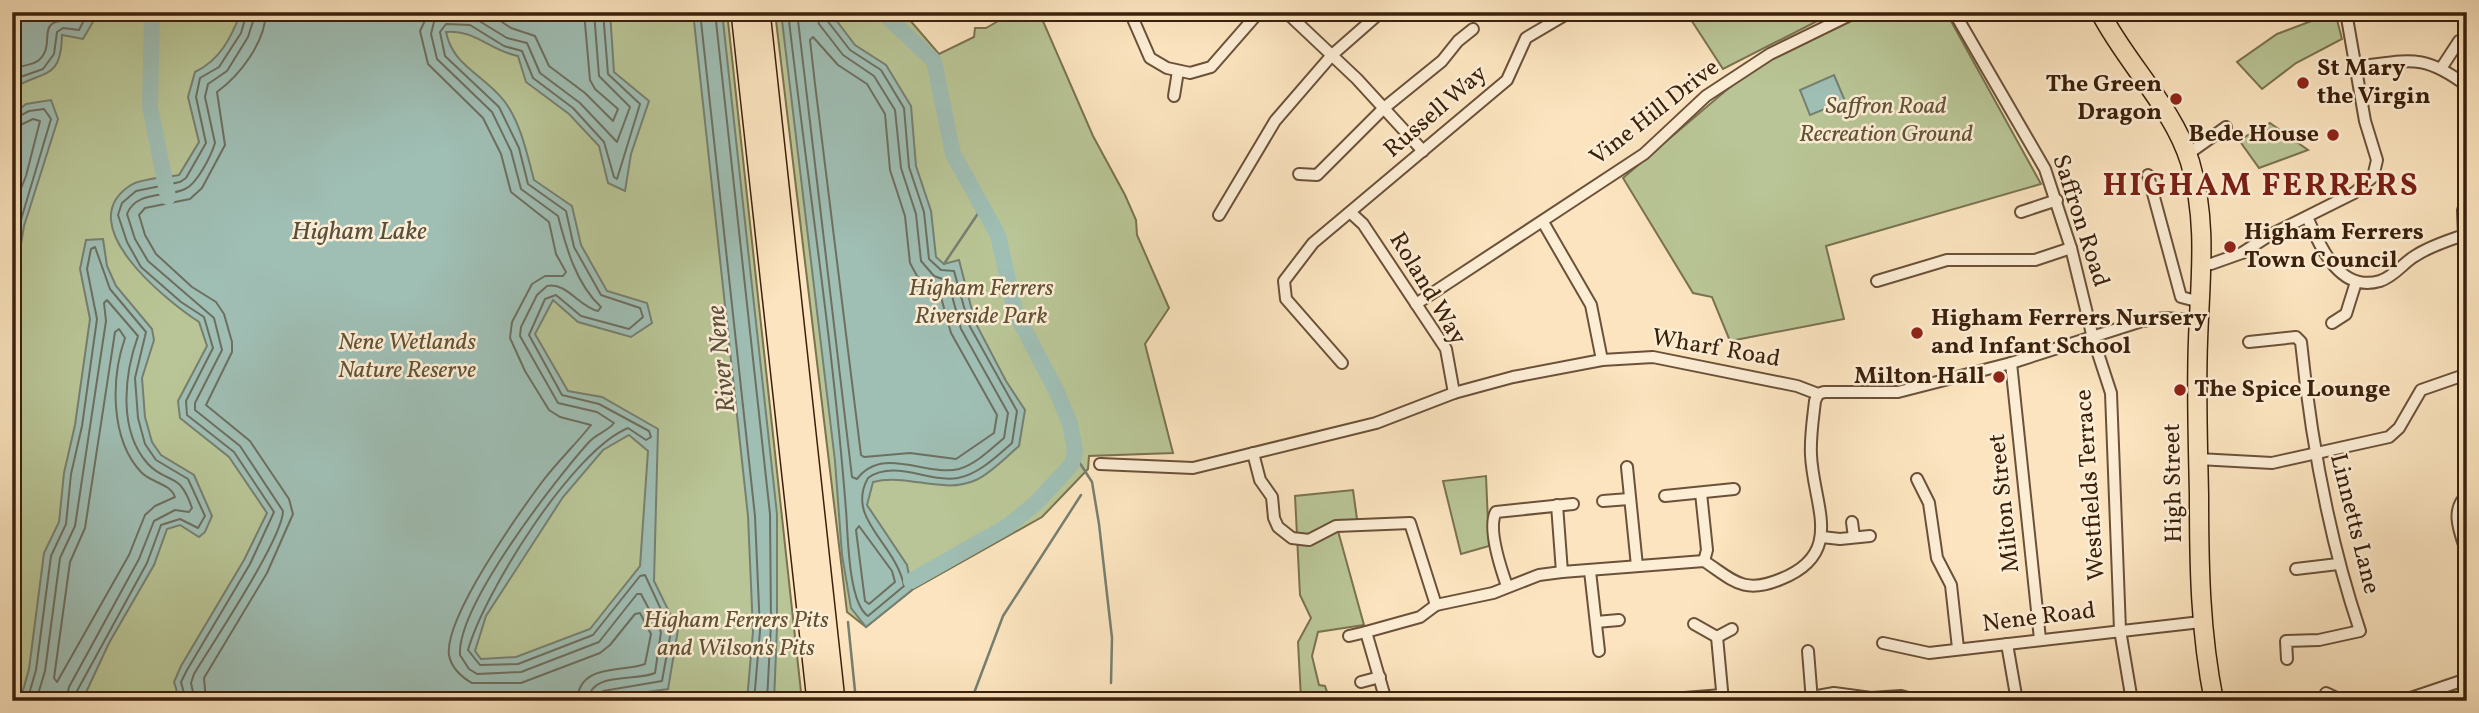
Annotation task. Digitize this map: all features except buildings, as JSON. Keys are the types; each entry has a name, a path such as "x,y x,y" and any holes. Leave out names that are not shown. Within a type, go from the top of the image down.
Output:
{"highway":[{"path":"742,12 818,701"},
{"path":"759,12 834,701"}],"main road":[{"name":"High Street","path":"2100,12 2121,50 2169,120 2188,154 2201,210 2203,264 2199,321 2198,459 2201,622 2214,701"}],"street":[{"path":"1130,12 1150,58 1167,68 1190,73 1211,67 1259,12"},
{"path":"1286,12 1332,55 1423,151"},
{"path":"1219,215 1275,121 1332,55 1381,12"},
{"name":"Russell Way","path":"1342,363 1286,299 1284,281 1313,243 1507,80 1526,38 1570,12"},
{"name":"Vine Hill Drive","path":"1416,304 1644,155 1706,96 1770,54 1856,12"},
{"name":"Saffron Road","path":"1954,12 1998,93 2040,159 2071,248 2093,338"},
{"path":"2203,264 2225,260 2252,247 2354,193 2373,177 2377,168 2346,12"},
{"path":"1299,174 1318,175 1384,108 1442,61 1458,40 1473,29"},
{"path":"2442,68 2455,47 2467,38"},
{"path":"2356,67 2416,60 2442,68 2467,86"},
{"path":"1174,96 1178,71"},
{"path":"2188,154 2226,127"},
{"path":"2148,175 2181,297 2200,302"},
{"path":"2021,212 2056,200"},
{"path":"2307,217 2322,249 2336,269 2356,282 2379,281 2434,245 2464,235 2463,209"},
{"name":"Roland Way","path":"1351,212 1363,224 1446,349 1454,393"},
{"path":"1543,222 1591,305 1602,360"},
{"path":"1877,281 1947,260 2035,260 2071,248"},
{"path":"2332,323 2351,318 2356,282"},
{"name":"Wharf Road","path":"1100,464 1193,468 1376,423 1454,393 1513,377 1602,360 1653,357 1797,386 1818,394 1824,391 1898,392 2011,363 2154,318 2199,321"},
{"name":"Linnetts Lane","path":"2249,342 2296,337 2301,342 2315,454 2338,564 2360,631 2319,640 2286,641 2287,659"},
{"name":"Westfields Terrace","path":"2093,338 2111,393 2120,630 2132,701"},
{"name":"Milton Street","path":"2011,363 2040,639"},
{"path":"2198,459 2272,463 2389,437 2399,428 2421,390 2467,374"},
{"path":"1349,636 1420,617 1436,605 1451,604 1539,575 1562,572 1704,561 1736,584 1798,578 1816,552 1822,537 1822,519 1811,456 1815,401 1818,394"},
{"path":"1253,453 1260,480 1272,497 1274,518 1278,527 1292,538 1309,540 1336,526 1410,523 1436,605"},
{"path":"1627,467 1637,566"},
{"path":"1935,483 1920,484 1929,503 1937,558 1951,585 1958,648"},
{"path":"1665,496 1734,489"},
{"path":"1701,492 1707,550 1704,561"},
{"path":"2467,495 2459,501 2456,515 2467,554"},
{"path":"1603,501 1629,499"},
{"path":"1507,586 1497,550 1494,516 1501,510 1573,504"},
{"path":"1557,505 1562,572"},
{"path":"1852,522 1854,537"},
{"path":"1822,537 1840,540 1870,536"},
{"path":"2296,569 2338,564"},
{"path":"1590,570 1599,651"},
{"path":"1596,622 1619,620"},
{"name":"Nene Road","path":"1883,643 1930,653 2201,622"},
{"path":"1694,624 1717,637"},
{"path":"1717,637 1732,629"},
{"path":"1366,632 1384,694"},
{"path":"1647,701 1722,698 1717,637"},
{"path":"2007,644 2017,701"},
{"path":"1808,651 1812,699 1834,693 1871,698 1901,696 1918,701"},
{"path":"1361,682 1380,677"},
{"path":"2402,701 2467,679"},
{"path":"2326,693 2343,701"}],"green space":[{"name":"Nene Wetlands Nature Reserve","path":"12,12 727,12 802,701 12,701"},
{"name":"Higham Ferrers Riverside Park","path":"775,12 903,12 939,54 974,37 975,28 986,28 1007,16 1010,20 1025,12 1039,12 1093,136 1136,220 1137,235 1169,308 1145,344 1173,453 1089,456 1088,469 1042,517 912,590 866,627 847,612"},
{"path":"1686,12 1835,12 1723,69"},
{"name":"Saffron Road Recreation Ground","path":"1870,12 1946,12 2041,184 1826,246 1844,319 1730,341 1712,297 1693,293 1623,178 1750,70"},
{"path":"2335,12 2342,39 2296,63 2262,89 2237,62 2277,34"},
{"path":"2270,123 2308,150 2259,168 2239,140"},
{"path":"1486,476 1489,546 1461,554 1443,481"},
{"path":"1353,490 1357,519 1338,531 1364,625 1318,632 1312,656 1319,685 1325,686 1330,701 1304,701 1301,699 1298,642 1311,618 1300,595 1295,496"},
{"path":"2467,684 2467,701 2418,701"}],"water":[{"path":"12,12 94,12 94,20 83,39 62,35 61,50 54,67 12,89"},
{"name":"Higham Lake","path":"241,12 610,12 614,72 649,101 631,154 625,191 608,183 599,146 569,114 526,82 518,56 465,34 446,32 455,54 497,92 511,111 523,140 534,180 572,206 581,245 607,291 647,303 652,323 631,337 578,322 553,300 535,334 568,391 602,397 658,429 654,581 678,630 668,689 584,701 180,701 174,682 181,666 244,560 267,513 229,457 180,418 178,401 207,346 199,322 147,280 117,240 111,220 115,201 131,185 179,175 199,142 188,97 195,72 218,55 229,39","holes":["629,435 648,451 640,566 590,629 516,657 481,659 475,651 486,616 563,497 603,450"]},
{"path":"693,12 722,12 777,514 777,620 781,623 777,628 774,701 747,701 753,631 748,516"},
{"path":"781,12 830,12 855,45 886,65 911,106 916,166 931,211 936,257 944,264 959,260 975,322 1006,381 1025,410 1019,446 976,480 951,485 899,480 873,482 867,505 907,565 912,590 866,627 851,608 842,555 835,461"},
{"path":"1834,75 1845,101 1810,115 1800,90"},
{"path":"51,100 58,119 24,226 12,298 12,115 26,104"},
{"path":"103,239 107,266 116,286 152,329 154,340 142,378 145,417 152,442 161,455 194,475 212,516 205,532 199,537 180,525 167,529 154,565 109,643 82,701 20,701 29,669 44,553 59,522 64,473 75,425 90,319 80,269 86,240"}],"waterway":[{"path":"152,12 150,107 168,197"},
{"path":"882,12 934,61 953,154 998,235 1015,312 1057,392 1070,424 1075,451 1072,464 1036,503 1008,526 911,581"},
{"path":"944,264 983,206"},
{"path":"1074,454 1092,482 1099,524 1112,638 1111,683"},
{"path":"971,701 1003,616 1081,495"},
{"path":"848,622 856,701"}],"place":[{"name":"St Mary the Virgin","path":"2303,83"},
{"name":"The Green Dragon","path":"2176,99"},
{"name":"Bede House","path":"2333,135"},
{"name":"Higham Ferrers Town Council","path":"2230,247"},
{"name":"Higham Ferrers Nursery and Infant School","path":"1917,333"},
{"name":"Milton Hall","path":"1999,377"},
{"name":"The Spice Lounge","path":"2180,390"}],"district":[{"name":"HIGHAM FERRERS","path":"2261,187"}],"water label":[{"name":"River Nene","path":"722,359"}],"park label":[{"name":"Higham Ferrers Pits and Wilson's Pits","path":"736,635"}]}
